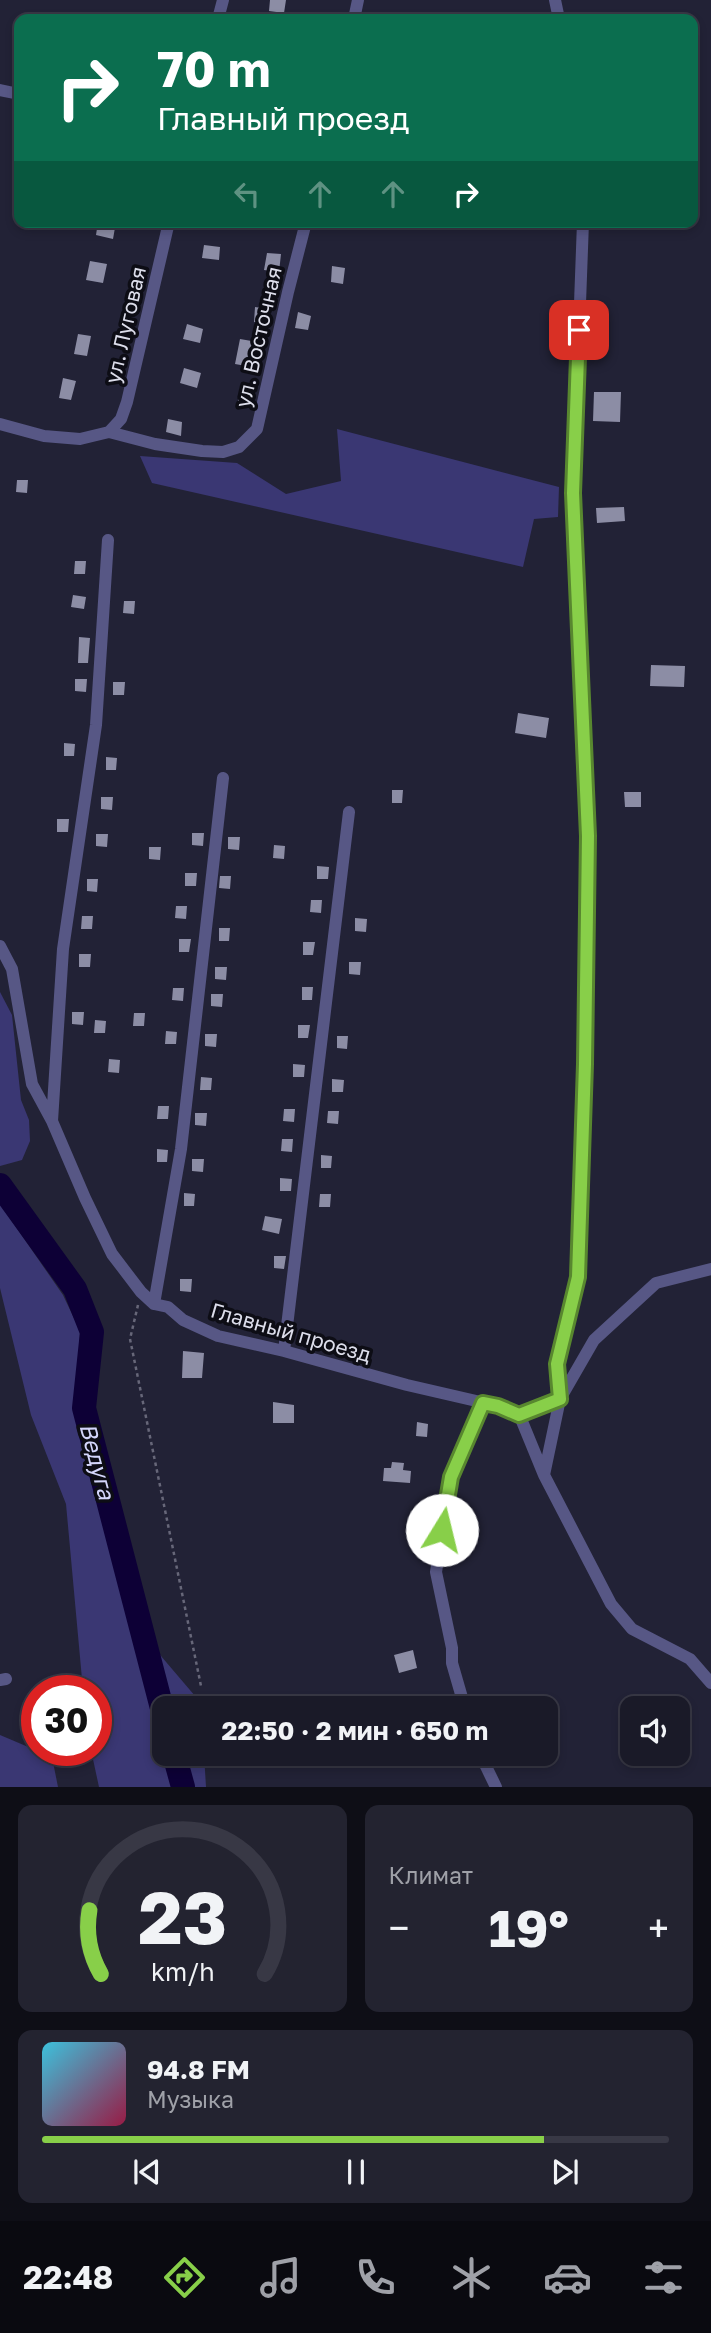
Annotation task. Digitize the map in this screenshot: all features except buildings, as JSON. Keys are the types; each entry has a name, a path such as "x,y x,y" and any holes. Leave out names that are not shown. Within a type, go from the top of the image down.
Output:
{"street":[{"name":"ул. Луговая","path":"109,432 121,419 127,402 168,228"},
{"name":"ул. Восточная","path":"109,432 155,444 202,451 223,452 239,447 247,441 257,429 304,228"},
{"path":"544,1475 560,1399 557,1364 578,1277 585,1064 588,836 573,493 583,228"},
{"path":"0,424 44,436 80,439 109,432"},
{"path":"52,1121 63,949 96,724 108,540"},
{"path":"154,1304 181,1149 223,778"},
{"path":"284,1351 349,811"},
{"name":"Главный проезд","path":"0,946 12,969 32,1084 52,1121 112,1254 141,1292 154,1304 168,1307 183,1320 218,1336 498,1406 519,1415"},
{"path":"711,1269 656,1283 594,1340 560,1399 519,1415 544,1475 611,1604 632,1629 690,1659 711,1683"},
{"path":"462,1696 452,1663 452,1648 436,1572 451,1477 483,1403"},
{"path":"486,1766 496,1787"}],"path":[{"path":"141,1292 130,1339 201,1686"}],"shaded area":[{"path":"337,429 559,487 558,517 534,519 523,567 152,483 140,456 237,463 286,494 341,481"},
{"path":"0,992 12,1015 21,1100 29,1120 30,1141 22,1160 0,1166"},
{"path":"0,1204 63,1295 80,1331 77,1401 132,1622 195,1696 152,1696 152,1766 205,1766 206,1787 99,1787 94,1766 112,1766 112,1675 82,1675 66,1504 31,1415 0,1288"},
{"path":"0,1735 21,1744 21,1766 54,1766 58,1787 0,1787"}],"waterway":[{"name":"Ведуга","path":"0,1185 75,1289 92,1332 84,1408 159,1696"},
{"name":"Ведуга","path":"177,1766 183,1787"}],"route":[{"path":"442,1530 451,1477 483,1403 519,1415 560,1399 557,1364 578,1277 585,1064 588,836 573,493 579,330"}]}
